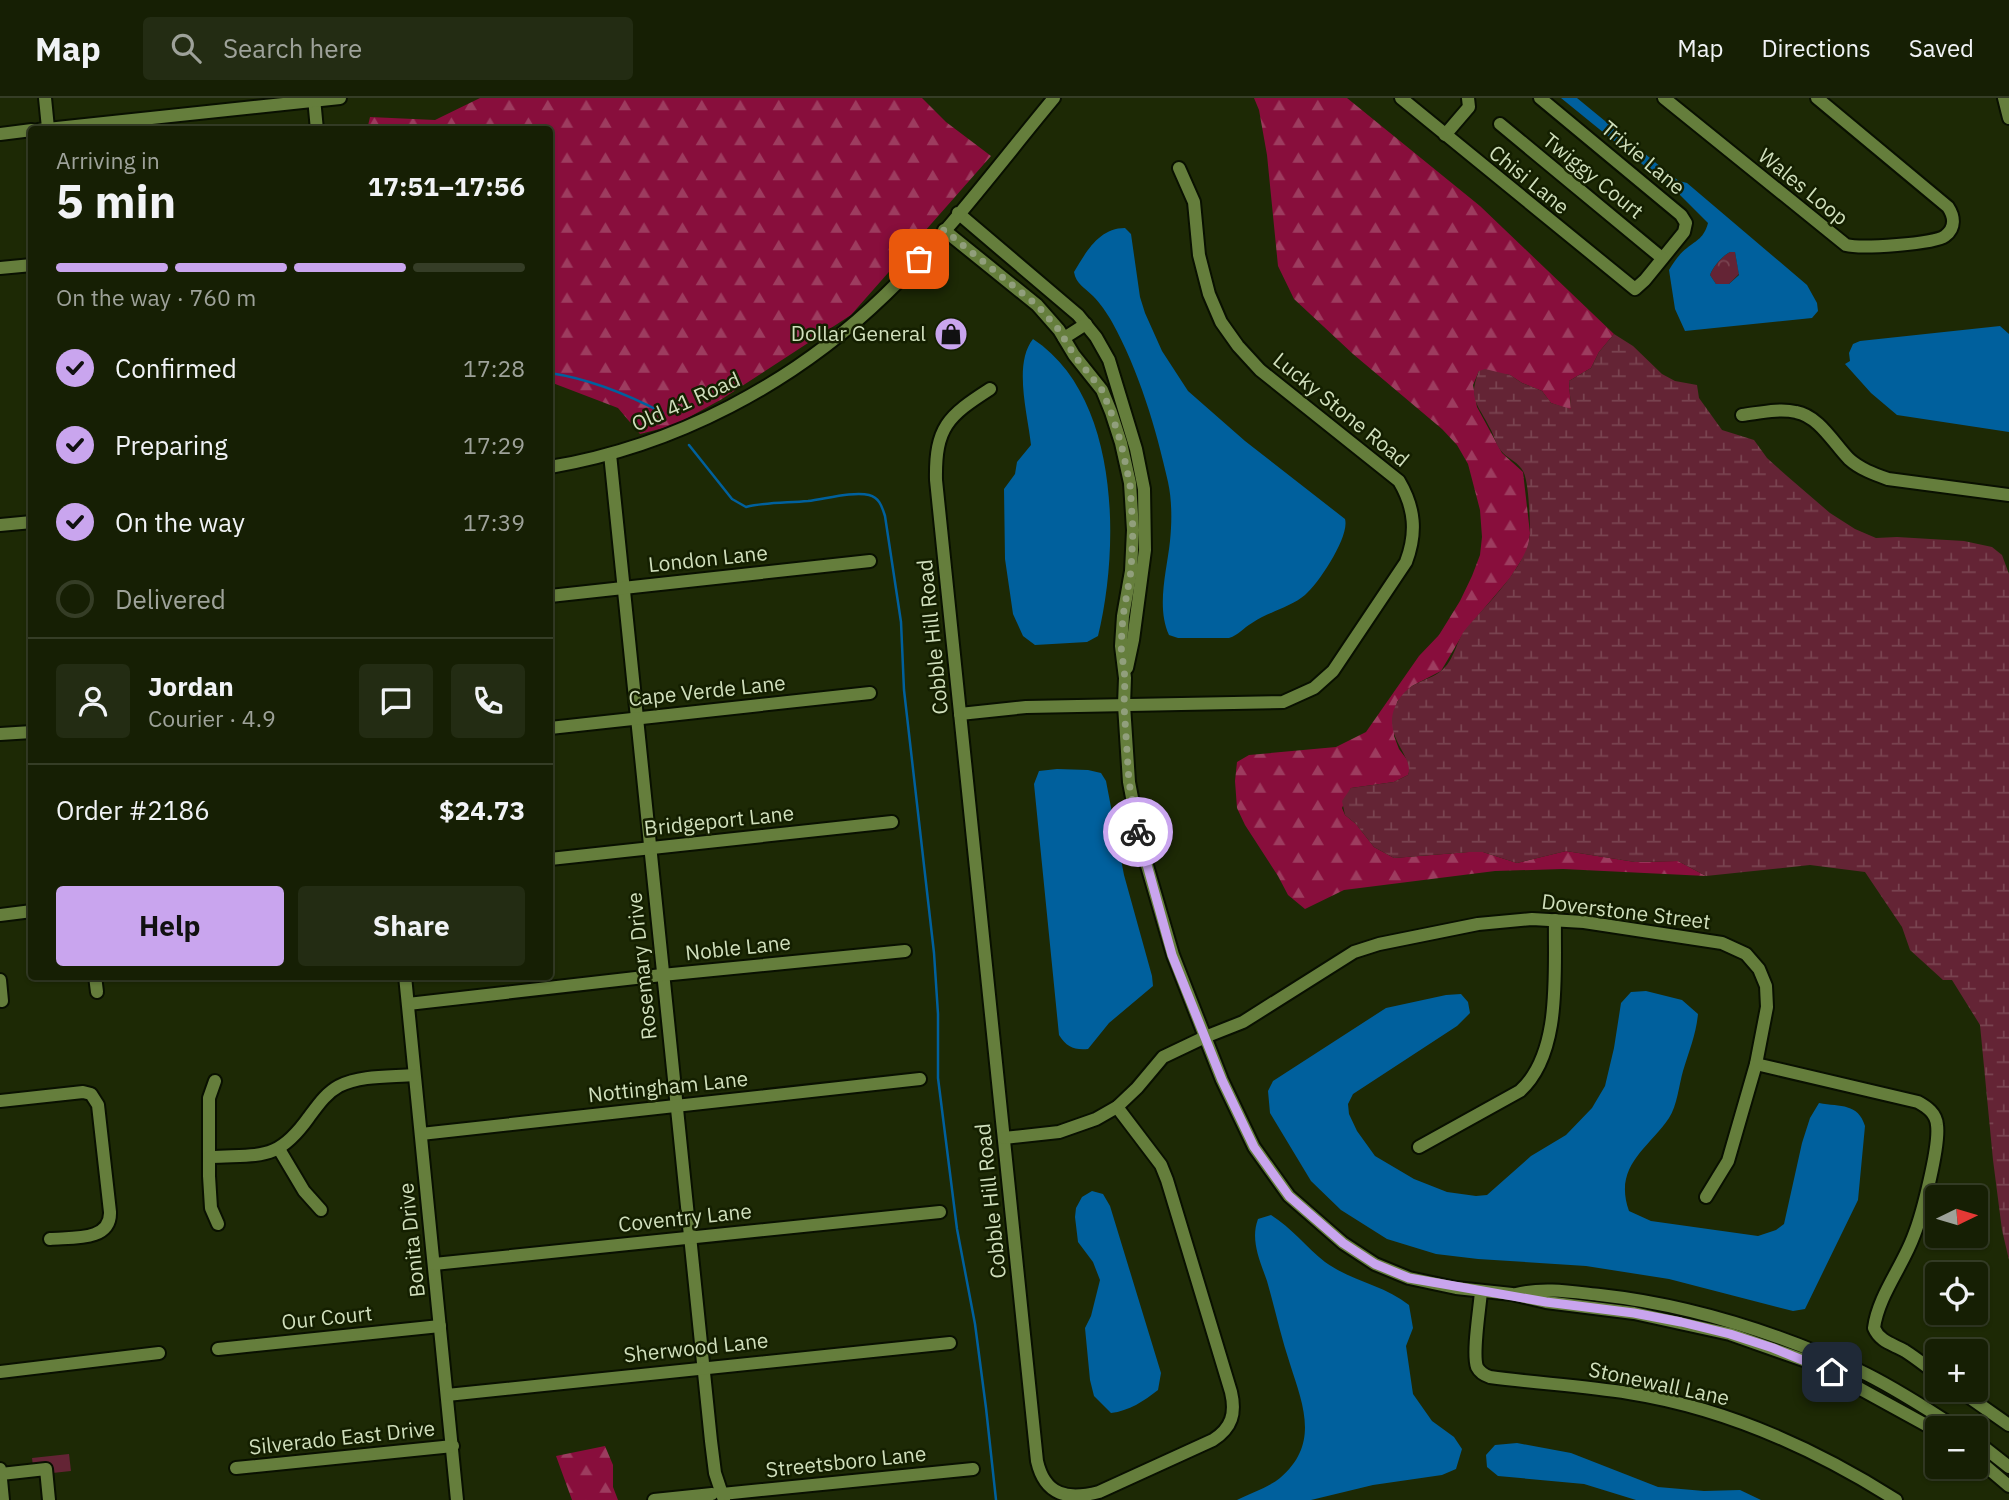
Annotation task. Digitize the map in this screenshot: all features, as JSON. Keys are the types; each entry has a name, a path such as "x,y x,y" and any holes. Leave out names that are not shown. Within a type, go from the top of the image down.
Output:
{"street":[{"path":"43,126 45,98"},
{"path":"70,126 341,98"},
{"name":"Old 41 Road","path":"553,466 610,454 669,434 720,412 793,368 864,314 906,273 1054,98"},
{"name":"Chisi Lane","path":"1401,98 1635,289 1662,258"},
{"path":"1446,135 1469,107 1468,98"},
{"name":"Trixie Lane","path":"1540,98 1681,215 1686,223 1684,232 1662,258"},
{"name":"Wales Loop","path":"1664,98 1846,246 1856,248 1917,242 1939,239 1948,234 1953,225 1953,214 1948,206 1817,98"},
{"path":"2004,98 2009,118"},
{"path":"315,99 317,126"},
{"name":"Twiggy Court","path":"1500,124 1662,258"},
{"path":"0,134 28,130"},
{"name":"Lucky Stone Road","path":"960,714 1026,707 1283,702 1314,688 1333,671 1406,562 1413,535 1410,503 1399,481 1260,370 1221,322 1202,272 1194,202 1179,168"},
{"path":"958,213 1078,315 1104,352 1136,449 1144,499 1145,550 1125,678"},
{"path":"944,230 1037,305 1102,390 1111,412 1130,484 1133,530 1131,571 1121,646 1125,678 1129,782 1141,845 1172,955 1222,1080 1254,1147 1289,1196 1343,1243 1375,1264 1409,1278 1546,1302 1634,1313 1730,1334 1815,1364 1925,1424"},
{"path":"0,268 28,265"},
{"path":"1063,338 1086,324"},
{"path":"1082,365 1104,352"},
{"name":"Cobble Hill Road","path":"990,389 954,413 943,432 937,454 936,480 1037,1461 1043,1479 1054,1491 1070,1497 1087,1496 1213,1440 1228,1428 1234,1412 1231,1392 1167,1180 1161,1165 1117,1107"},
{"path":"1742,415 1784,410 1799,412 1813,420 1850,460 1888,479 2009,495"},
{"name":"Rosemary Drive","path":"610,454 675,1105 718,1497"},
{"path":"0,525 28,522"},
{"name":"London Lane","path":"553,596 870,561"},
{"name":"Cape Verde Lane","path":"553,728 870,693"},
{"path":"0,734 28,732"},
{"name":"Bridgeport Lane","path":"553,859 892,822"},
{"path":"0,915 28,912"},
{"name":"Doverstone Street","path":"1004,1138 1071,1129 1117,1107 1163,1057 1243,1022 1360,949 1478,924 1517,920 1600,923 1730,945 1746,954 1759,969 1767,996 1756,1064 1728,1161 1706,1197"},
{"path":"1419,1147 1520,1090 1531,1081 1539,1069 1548,1040 1553,999 1555,920"},
{"name":"Noble Lane","path":"408,1004 905,951"},
{"path":"0,980 2,1001"},
{"path":"96,980 97,992"},
{"name":"Bonita Drive","path":"405,980 457,1500"},
{"path":"1756,1064 1918,1102 1927,1106 1933,1114 1937,1124 1937,1138 1919,1223 1881,1306 1874,1328 1884,1341 1925,1366"},
{"path":"210,1157 261,1154 279,1149 296,1135 321,1101 339,1086 360,1080 414,1075"},
{"name":"Nottingham Lane","path":"421,1134 920,1079"},
{"path":"215,1081 209,1098 211,1208 218,1224"},
{"path":"0,1101 83,1092 94,1097 99,1105 109,1223 104,1231 94,1234 50,1239"},
{"path":"279,1149 304,1191 321,1210"},
{"name":"Coventry Lane","path":"434,1264 940,1212"},
{"path":"1512,1294 1544,1290 1621,1297 1688,1310 1761,1330 1805,1346 1861,1372 1936,1416"},
{"name":"Stonewall Lane","path":"1481,1291 1476,1365 1482,1374 1631,1393 1745,1423 1857,1475 1896,1500"},
{"name":"Our Court","path":"218,1349 440,1326"},
{"name":"Sherwood Lane","path":"447,1395 950,1343"},
{"path":"0,1372 159,1353"},
{"path":"1976,1402 2009,1425"},
{"name":"Silverado East Drive","path":"236,1468 453,1446"},
{"path":"1988,1450 2009,1466"},
{"path":"0,1468 3,1500"},
{"path":"1988,1468 2009,1486"},
{"path":"1,1474 46,1469 48,1500"},
{"name":"Streetsboro Lane","path":"654,1500 781,1494 973,1469"}],"green space":[{"path":"480,98 922,98 946,122 991,156 851,315 722,399 675,425 640,434 618,408 553,383 553,126 368,126 370,117 435,120"},
{"path":"1254,98 1347,98 1480,206 1614,334 1599,352 1591,368 1569,381 1571,410 1551,403 1542,391 1510,375 1479,371 1473,385 1477,407 1502,453 1523,472 1530,533 1528,550 1510,578 1464,632 1441,671 1412,686 1397,702 1394,736 1408,761 1408,775 1394,782 1351,788 1342,808 1345,815 1356,824 1374,847 1394,858 1483,852 1517,863 1566,851 1635,862 1678,861 1706,876 1563,869 1495,871 1344,890 1305,909 1288,895 1245,825 1237,808 1237,762 1249,755 1336,747 1366,732 1419,656 1439,635 1460,601 1480,555 1482,537 1480,510 1468,464 1457,445 1294,299 1278,266 1267,155 1259,110"},
{"path":"1730,252 1735,252 1739,274 1729,284 1716,284 1710,275 1718,262"},
{"path":"1614,334 1633,346 1662,374 1675,381 1697,385 1699,398 1722,430 1754,440 1767,458 1787,476 1830,513 1855,529 1876,538 1964,541 1992,547 2002,555 2009,574 2009,1260 2002,1230 1993,1160 1980,1025 1952,980 1943,980 1910,950 1902,927 1865,872 1810,865 1706,876 1678,861 1635,862 1566,851 1517,863 1483,852 1394,858 1374,847 1356,824 1345,815 1342,801 1351,788 1394,782 1408,775 1407,760 1392,724 1398,701 1408,689 1436,675 1445,667 1465,630 1514,572 1527,546 1530,520 1525,476 1519,466 1499,448 1476,402 1474,389 1479,371 1485,369 1510,375 1542,391 1551,403 1571,409 1569,381 1591,368 1599,352"},
{"path":"605,1446 613,1465 613,1487 618,1500 572,1500 556,1456"},
{"path":"69,1454 71,1471 34,1475 32,1458"}],"water":[{"path":"1561,98 1577,98 1667,172 1679,181 1687,183 1807,285 1817,303 1818,311 1812,318 1685,331 1675,309 1669,270 1682,253 1702,235 1708,223 1679,194","holes":["1735,252 1739,275 1729,284 1716,284 1710,275 1713,269 1727,254"]},
{"path":"1125,228 1131,234 1140,297 1145,313 1162,351 1188,391 1245,441 1345,519 1343,536 1338,547 1311,589 1299,599 1258,619 1229,638 1178,638 1169,635 1163,601 1171,534 1171,504 1158,441 1146,400 1122,341 1106,312 1075,276 1074,272 1094,243 1108,232"},
{"path":"2000,326 2009,334 2009,432 1897,415 1871,393 1845,364 1850,361 1849,353 1853,344 1860,341"},
{"path":"1033,339 1062,364 1083,397 1098,434 1106,475 1110,518 1105,600 1098,636 1087,642 1035,645 1023,636 1013,614 1005,559 1004,489 1015,474 1017,462 1031,445 1023,376 1027,350"},
{"path":"1057,769 1101,773 1106,781 1124,875 1152,976 1153,986 1109,1023 1088,1049 1071,1047 1059,1035 1034,784 1039,771"},
{"path":"1646,991 1682,1000 1698,1014 1672,1113 1629,1170 1625,1195 1629,1211 1651,1221 1758,1236 1776,1230 1784,1224 1802,1143 1810,1118 1819,1103 1848,1107 1862,1119 1865,1126 1858,1200 1805,1309 1793,1311 1669,1279 1586,1266 1436,1254 1387,1239 1341,1210 1311,1181 1270,1113 1268,1091 1273,1081 1386,1008 1461,994 1468,1002 1470,1013 1457,1026 1353,1094 1348,1104 1349,1114 1357,1131 1375,1156 1414,1179 1447,1192 1487,1195 1531,1156 1566,1135 1592,1108 1605,1086 1621,1003 1631,992"},
{"path":"1092,1191 1103,1194 1110,1206 1161,1373 1158,1390 1136,1405 1111,1413 1094,1396 1090,1380 1085,1328 1091,1316 1100,1280 1093,1262 1078,1242 1075,1217 1082,1197"},
{"path":"1271,1215 1325,1262 1409,1305 1413,1328 1406,1346 1413,1394 1432,1421 1454,1437 1462,1449 1456,1469 1442,1475 1373,1485 1311,1500 1237,1500 1280,1478 1300,1452 1304,1438 1305,1424 1300,1394 1255,1243 1258,1219"},
{"path":"1517,1443 1571,1453 1658,1487 1704,1491 1740,1490 1761,1500 1636,1500 1584,1484 1498,1476 1487,1467 1486,1455 1495,1445"}],"waterway":[{"path":"553,374 608,388 663,413"},
{"path":"689,445 732,499 746,507 863,494 873,496 882,506 885,516 901,622 904,690 934,953 938,1078 957,1229 975,1324 996,1500"}],"way so far":[{"path":"919,259 944,230 1037,305 1059,330 1074,355 1102,390 1111,412 1130,484 1133,530 1131,571 1121,646 1125,678 1126,753 1138,832"}],"place":[{"name":"Dollar General","path":"951,334"}],"route":[{"path":"1138,832 1172,955 1222,1080 1254,1147 1289,1196 1316,1222 1375,1264 1409,1278 1681,1322 1773,1348 1832,1372"}]}
